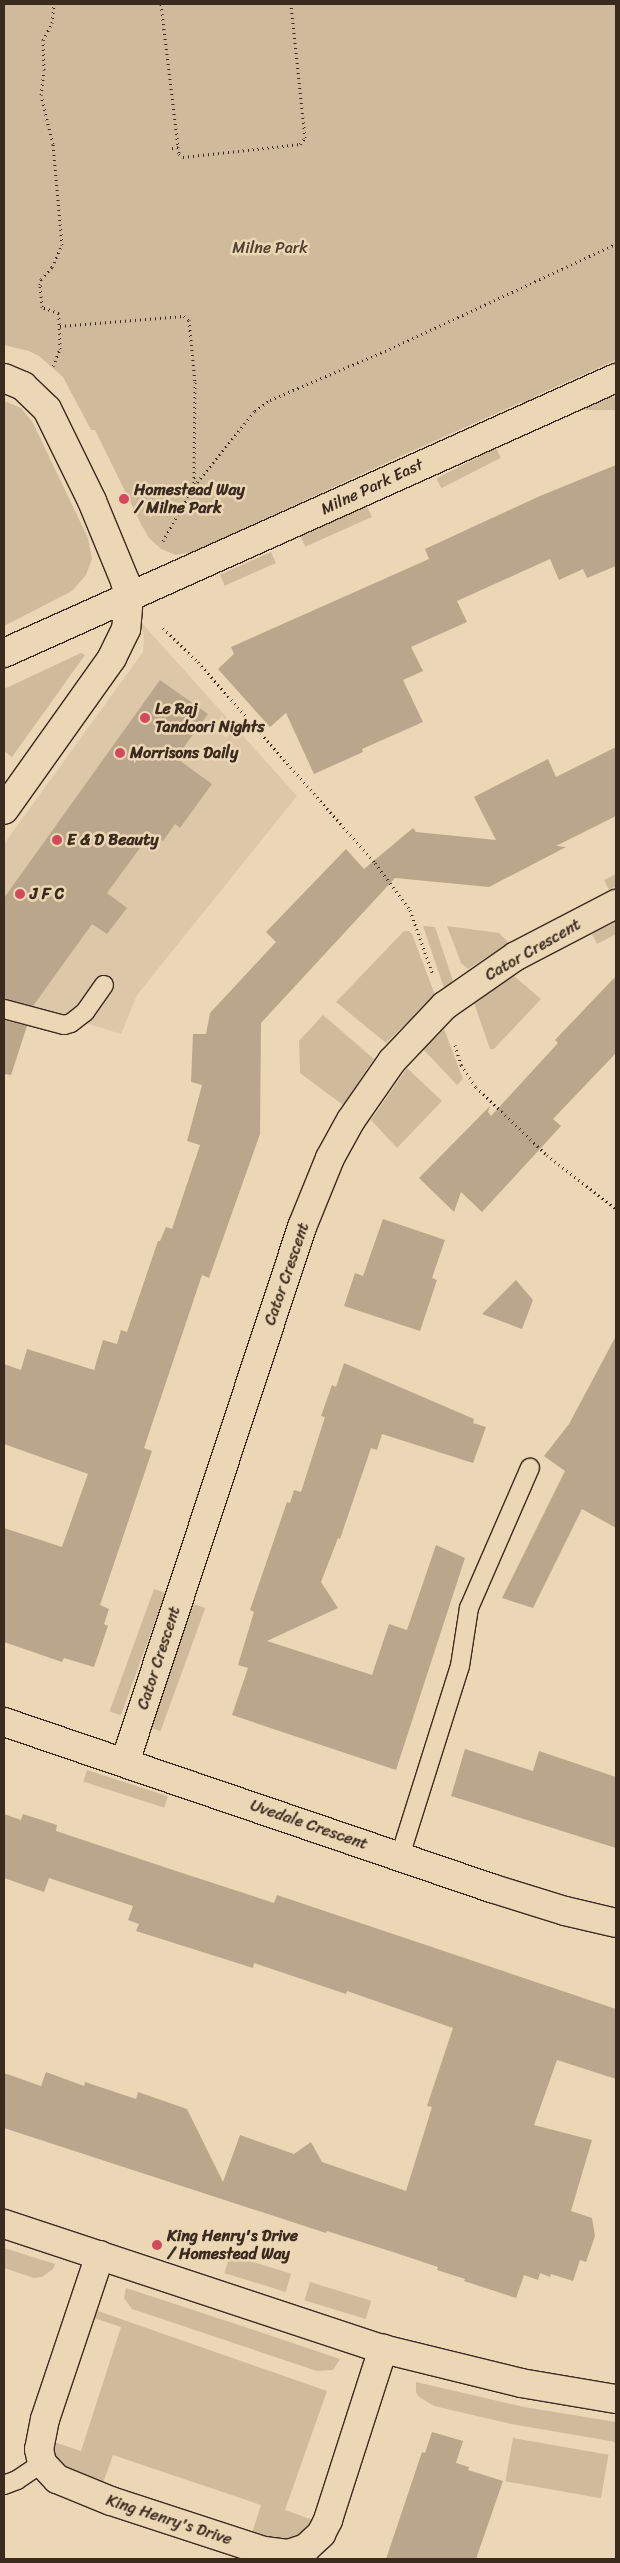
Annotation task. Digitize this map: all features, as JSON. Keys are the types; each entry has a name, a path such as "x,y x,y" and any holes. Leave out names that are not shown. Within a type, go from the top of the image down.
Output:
{"street":[{"path":"4,378 32,392 47,409 92,501 125,581 129,597 126,629 112,658 4,810"},
{"name":"Milne Park East","path":"4,653 616,378"},
{"name":"Cator Crescent","path":"125,1762 317,1186 338,1142 376,1082 404,1047 444,1006 516,956 616,904"},
{"name":"Uvedale Crescent","path":"4,1722 564,1911 616,1923"},
{"path":"4,2224 384,2349 521,2383 616,2399"},
{"path":"42,2463 39,2449 45,2419 100,2255"},
{"name":"King Henry's Drive","path":"42,2463 58,2479 85,2492 264,2551 310,2554 328,2520 384,2349"}],"lane":[{"path":"4,1009 64,1025 71,1023 85,1012 104,985"},
{"path":"400,1856 460,1666 469,1608 530,1468"},
{"path":"4,2485 18,2480 42,2463"}],"path":[{"path":"32,392 59,355 59,314 42,307 40,285 41,279 52,268 62,245 53,144 41,95 44,70 43,40 52,23 54,4"},
{"path":"162,4 178,147 179,154 183,157 300,144 306,138 291,4"},
{"path":"168,149 178,147"},
{"path":"60,326 184,316 189,320 195,382 194,486 255,411 270,400 385,352 616,244"},
{"path":"129,597 198,662 342,824 396,890 410,910 444,1006 461,1065 469,1079 547,1155 616,1209"}],"shaded area":[{"path":"141,622 297,796 137,995 121,1034 4,998 4,844 143,652 144,637"}],"green space":[{"name":"Milne Park","path":"4,4 616,4 616,360 193,552 176,555 161,549 149,538 141,524 95,430 91,430 63,377 39,356 29,351 4,345"},
{"path":"522,397 616,397 616,410 522,410"},
{"path":"4,401 21,408 33,423 88,538 92,559 86,575 72,591 4,626"},
{"path":"496,448 501,458 441,488 436,478"},
{"path":"367,506 372,517 305,547 300,536"},
{"path":"271,552 276,563 225,586 220,575"},
{"path":"81,653 85,655 12,757 4,751 4,689"},
{"path":"616,874 616,886 609,890 604,880"},
{"path":"616,922 616,934 597,944 592,934"},
{"path":"423,926 435,927 453,981 444,988"},
{"path":"447,926 499,933 509,943 468,969 461,963"},
{"path":"404,931 409,931 412,934 435,995 386,1043 336,1002"},
{"path":"514,976 541,999 494,1049 490,1049 474,1003"},
{"path":"323,1015 374,1059 343,1105 300,1073 299,1041"},
{"path":"444,1029 463,1079 457,1085 423,1049"},
{"path":"407,1068 442,1101 397,1148 371,1120"},
{"path":"154,1589 165,1593 121,1715 110,1711"},
{"path":"194,1604 205,1608 160,1731 149,1727"},
{"path":"87,1770 168,1796 164,1808 83,1781"},
{"path":"4,2248 55,2264 53,2269 42,2277 34,2278 4,2268"},
{"path":"230,2255 291,2274 286,2292 224,2273"},
{"path":"310,2282 371,2301 366,2319 304,2300"},
{"path":"126,2288 340,2359 333,2370 317,2371 132,2309 124,2298"},
{"path":"98,2311 327,2391 285,2510 313,2520 303,2532 292,2538 279,2540 252,2533 261,2505 113,2455 103,2483 75,2474 57,2460 53,2454 54,2442 81,2451 121,2327 94,2318"},
{"path":"416,2382 524,2407 616,2422 616,2442 511,2424 434,2406 419,2397 416,2392"},
{"path":"513,2438 609,2455 601,2498 505,2481"}],"building":[{"path":"616,465 616,566 587,578 583,569 559,580 550,559 457,601 467,622 411,647 423,671 403,680 423,722 362,749 363,752 314,774 286,713 270,727 218,669 234,654 231,647 429,559 425,549 540,496"},
{"path":"160,680 208,714 176,758 212,784 180,828 175,824 163,841 151,833 107,893 127,908 107,934 92,924 33,1006 4,999 4,898"},
{"path":"616,747 616,816 556,846 566,847 489,887 395,878 261,1023 260,1134 209,1278 202,1275 144,1448 152,1451 100,1605 109,1609 104,1624 108,1626 94,1667 64,1658 62,1662 4,1642 4,1528 62,1547 88,1474 4,1444 4,1364 21,1370 27,1349 94,1370 103,1340 117,1344 121,1330 127,1332 158,1241 160,1241 166,1227 172,1229 200,1145 187,1141 202,1085 191,1082 193,1034 206,1034 210,1013 276,942 266,932 346,849 364,869 413,828 416,832 496,840 474,797 548,759 556,777"},
{"path":"616,976 616,1053 553,1119 561,1126 482,1212 461,1192 454,1212 419,1178 490,1106 488,1112 491,1116 558,1043 555,1040"},
{"path":"4,1020 27,1026 11,1075 4,1074"},
{"path":"383,1219 445,1240 432,1278 437,1280 420,1331 344,1306 355,1273 363,1276"},
{"path":"516,1280 533,1300 522,1329 482,1314"},
{"path":"616,1336 616,1528 582,1509 533,1608 502,1598 565,1471 544,1456 569,1424"},
{"path":"344,1363 474,1419 473,1423 486,1427 473,1463 382,1434 377,1450 371,1448 340,1539 338,1538 321,1582 338,1608 267,1641 372,1675 389,1624 407,1630 436,1545 465,1558 396,1770 232,1715 248,1668 238,1665 254,1612 250,1610 287,1502 290,1503 294,1490 301,1492 325,1417 321,1416 332,1385 336,1387"},
{"path":"465,1749 533,1771 539,1751 616,1777 616,1848 451,1796"},
{"path":"4,1814 21,1820 23,1814 57,1825 56,1831 173,1870 274,1903 277,1895 616,2009 616,2079 557,2060 534,2125 592,2140 571,2211 592,2218 595,2236 586,2262 580,2260 573,2281 551,2274 550,2277 540,2273 538,2280 524,2275 516,2298 464,2281 465,2279 437,2270 438,2267 399,2254 327,2231 326,2233 4,2128 4,2073 41,2086 46,2072 84,2086 85,2082 136,2099 138,2092 187,2109 223,2182 240,2135 294,2154 311,2142 322,2162 406,2191 432,2107 427,2106 453,2028 347,1991 346,1994 254,1963 253,1968 136,1931 139,1924 128,1920 133,1906 49,1878 44,1892 4,1878"},
{"path":"432,2432 463,2441 456,2463 469,2467 468,2470 503,2481 476,2559 386,2559 422,2452 425,2453"}],"place":[{"name":"Homestead Way / Milne Park","path":"124,499"},
{"name":"Le Raj Tandoori Nights","path":"145,718"},
{"name":"Morrisons Daily","path":"120,753"},
{"name":"E & D Beauty","path":"57,840"},
{"name":"J F C","path":"20,894"},
{"name":"King Henry's Drive / Homestead Way","path":"157,2245"}]}
